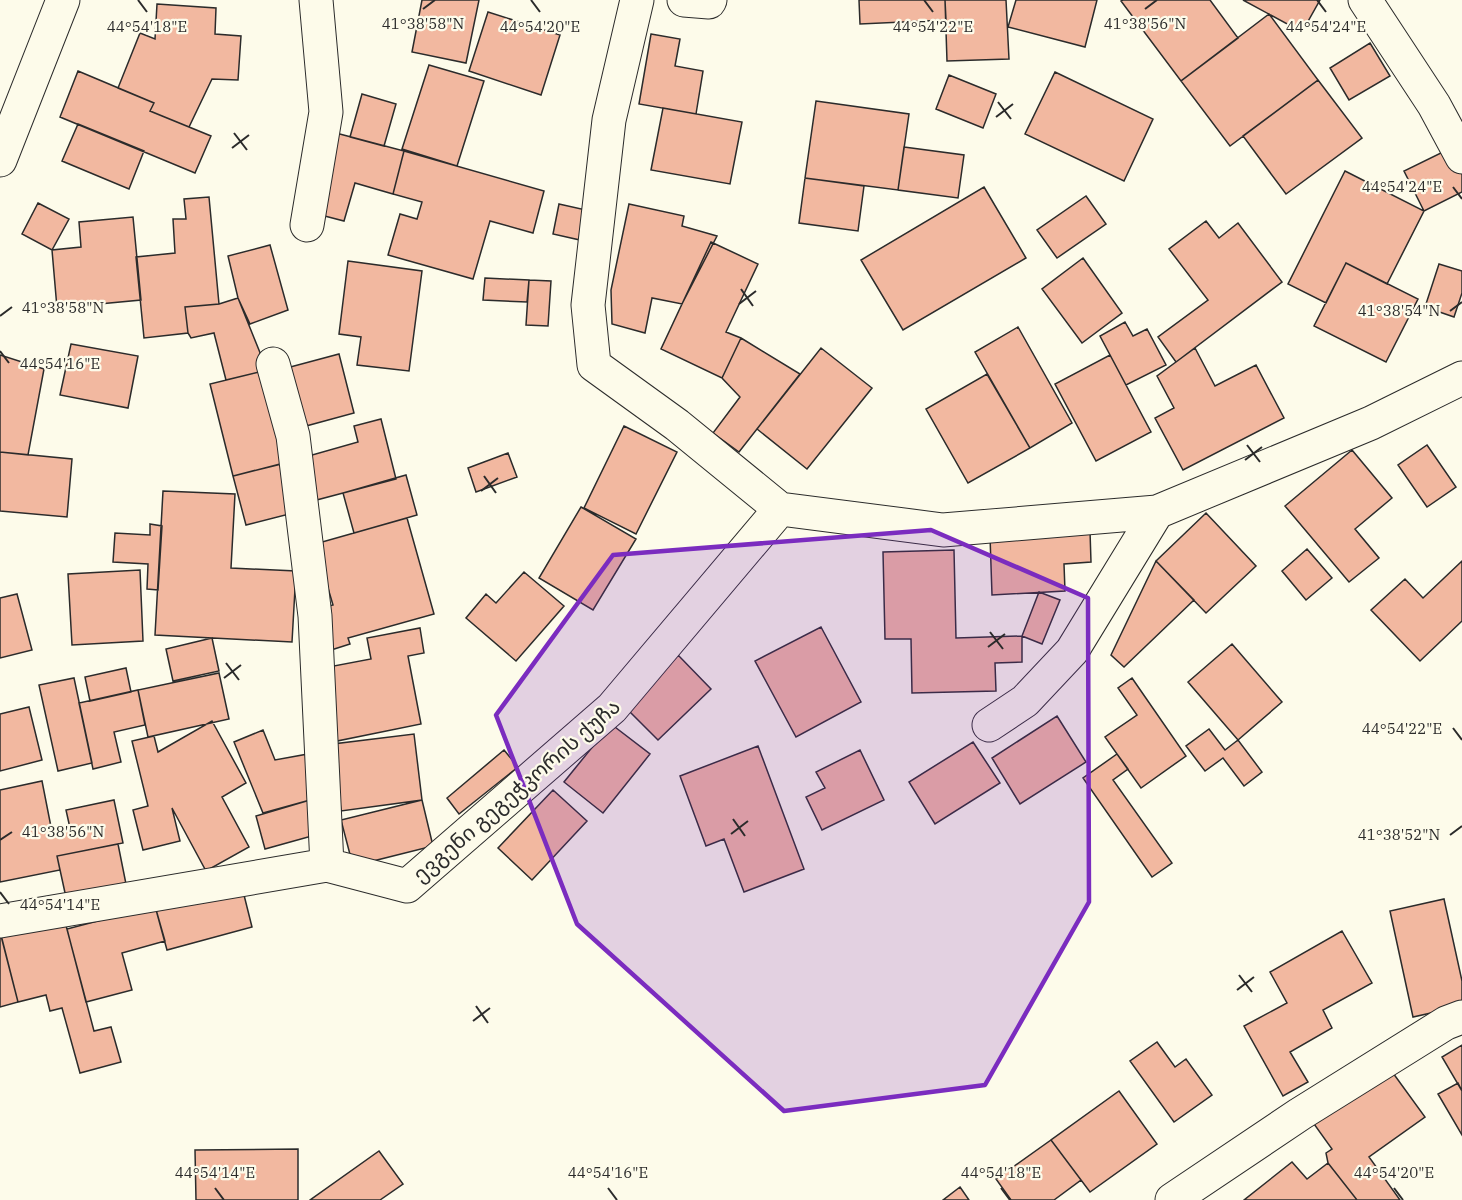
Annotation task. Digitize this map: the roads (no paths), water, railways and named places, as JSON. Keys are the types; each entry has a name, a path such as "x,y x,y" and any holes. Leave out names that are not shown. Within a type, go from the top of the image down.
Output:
{"street":[{"path":"0,160 63,0"},
{"path":"307,225 326,112 316,0"},
{"path":"637,0 609,120 588,305 594,364 677,425 780,509 943,530 1157,512 1371,423 1462,378"},
{"path":"684,0 709,2 710,0"},
{"path":"1365,0 1434,105 1462,157"},
{"path":"273,364 293,436 315,616 327,865"},
{"name":"ევგენი გეგეჭკორის ქუჩა","path":"0,921 327,865 407,886 612,708 780,509"},
{"path":"989,724 1025,701 1072,651 1157,512"},
{"path":"1172,1200 1300,1114 1446,1023 1462,1017"}]}
